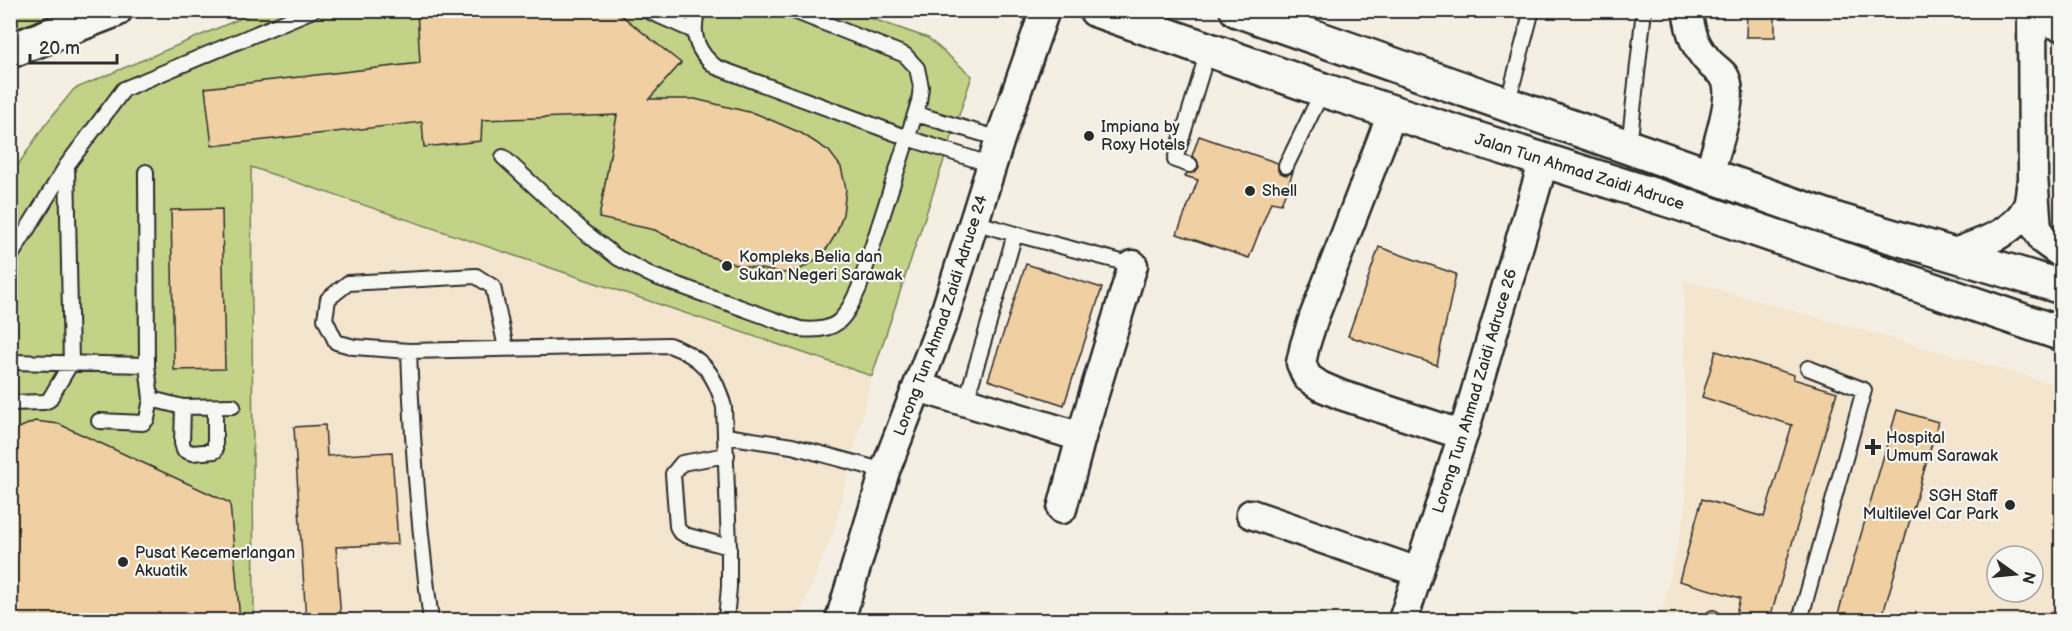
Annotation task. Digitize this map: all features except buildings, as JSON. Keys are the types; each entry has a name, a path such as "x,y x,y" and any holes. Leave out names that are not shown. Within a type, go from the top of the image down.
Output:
{"main road":[{"path":"10,51 115,10"},
{"name":"Jalan Tun Ahmad Zaidi Adruce","path":"1096,10 1323,90 1681,204 2061,334"},
{"path":"1237,10 1298,21 1507,105 1838,220 2061,287"}],"street":[{"name":"Lorong Tun Ahmad Zaidi Adruce 24","path":"840,621 885,471 942,323 996,152 1045,10"},
{"path":"1687,10 1692,35 1698,50 1725,76 1728,87 1728,101 1709,175"},
{"path":"2061,26 2032,14 2033,176 2037,229 2044,241 2061,254"},
{"path":"1393,111 1314,317 1301,363 1307,377 1320,386 1386,411 1463,435"},
{"name":"Lorong Tun Ahmad Zaidi Adruce 26","path":"1403,621 1463,435 1544,160"},
{"path":"1951,254 1997,236 2010,227 2027,208 2033,176"},
{"path":"2010,271 2049,256 2061,254"},
{"path":"1062,509 1081,437 1133,265"},
{"path":"918,387 1081,437"},
{"path":"1251,514 1418,572"}],"lane":[{"path":"10,257 68,165 124,89 313,10"},
{"path":"646,10 693,31"},
{"path":"698,10 693,31 696,43 701,52 716,67 908,138 996,152"},
{"path":"503,157 582,230 618,258 653,276 800,329 816,331 834,326 849,310 859,288 916,114 921,87 917,68 905,55 790,10"},
{"path":"1507,105 1532,10"},
{"path":"1629,147 1644,10"},
{"path":"1190,165 1175,160 1208,51"},
{"path":"1286,166 1323,90"},
{"path":"916,114 996,152"},
{"path":"10,403 49,400 71,363 68,165"},
{"path":"99,421 143,423 147,419 151,399 147,365 146,171"},
{"path":"974,222 1133,265"},
{"path":"966,401 1015,234"},
{"path":"506,348 493,287 476,276 348,283 328,299 325,319 336,342 354,347 410,351 669,345 683,350 700,361 711,374 724,407 729,547 726,621"},
{"path":"410,351 411,402 431,621"},
{"path":"10,363 147,365"},
{"path":"1800,621 1864,390 1808,368"},
{"path":"151,399 183,407 233,406"},
{"path":"183,407 182,443 184,450 192,453 215,451 215,407"},
{"path":"726,436 792,446 885,471"},
{"path":"726,455 682,463 673,474 679,531 685,535 729,547"}],"shaded area":[{"path":"251,167 872,376 834,530 802,608 792,620 254,620"},
{"name":"Hospital Umum Sarawak","path":"1684,280 2061,386 2061,620 1660,620 1686,509"}],"green space":[{"path":"21,11 61,11 11,31 11,21"},
{"name":"Kompleks Belia dan Sukan Negeri Sarawak","path":"258,11 850,11 928,38 972,76 872,376 251,167 254,620 11,620 10,177 44,126 74,89"}],"place":[{"name":"Impiana by Roxy Hotels","path":"1089,136"},
{"name":"Shell","path":"1250,191"},
{"name":"Kompleks Belia dan Sukan Negeri Sarawak","path":"727,266"},
{"name":"Hospital Umum Sarawak","path":"1873,447"},
{"name":"SGH Staff Multilevel Car Park","path":"2010,505"},
{"name":"Pusat Kecemerlangan Akuatik","path":"123,562"}]}
